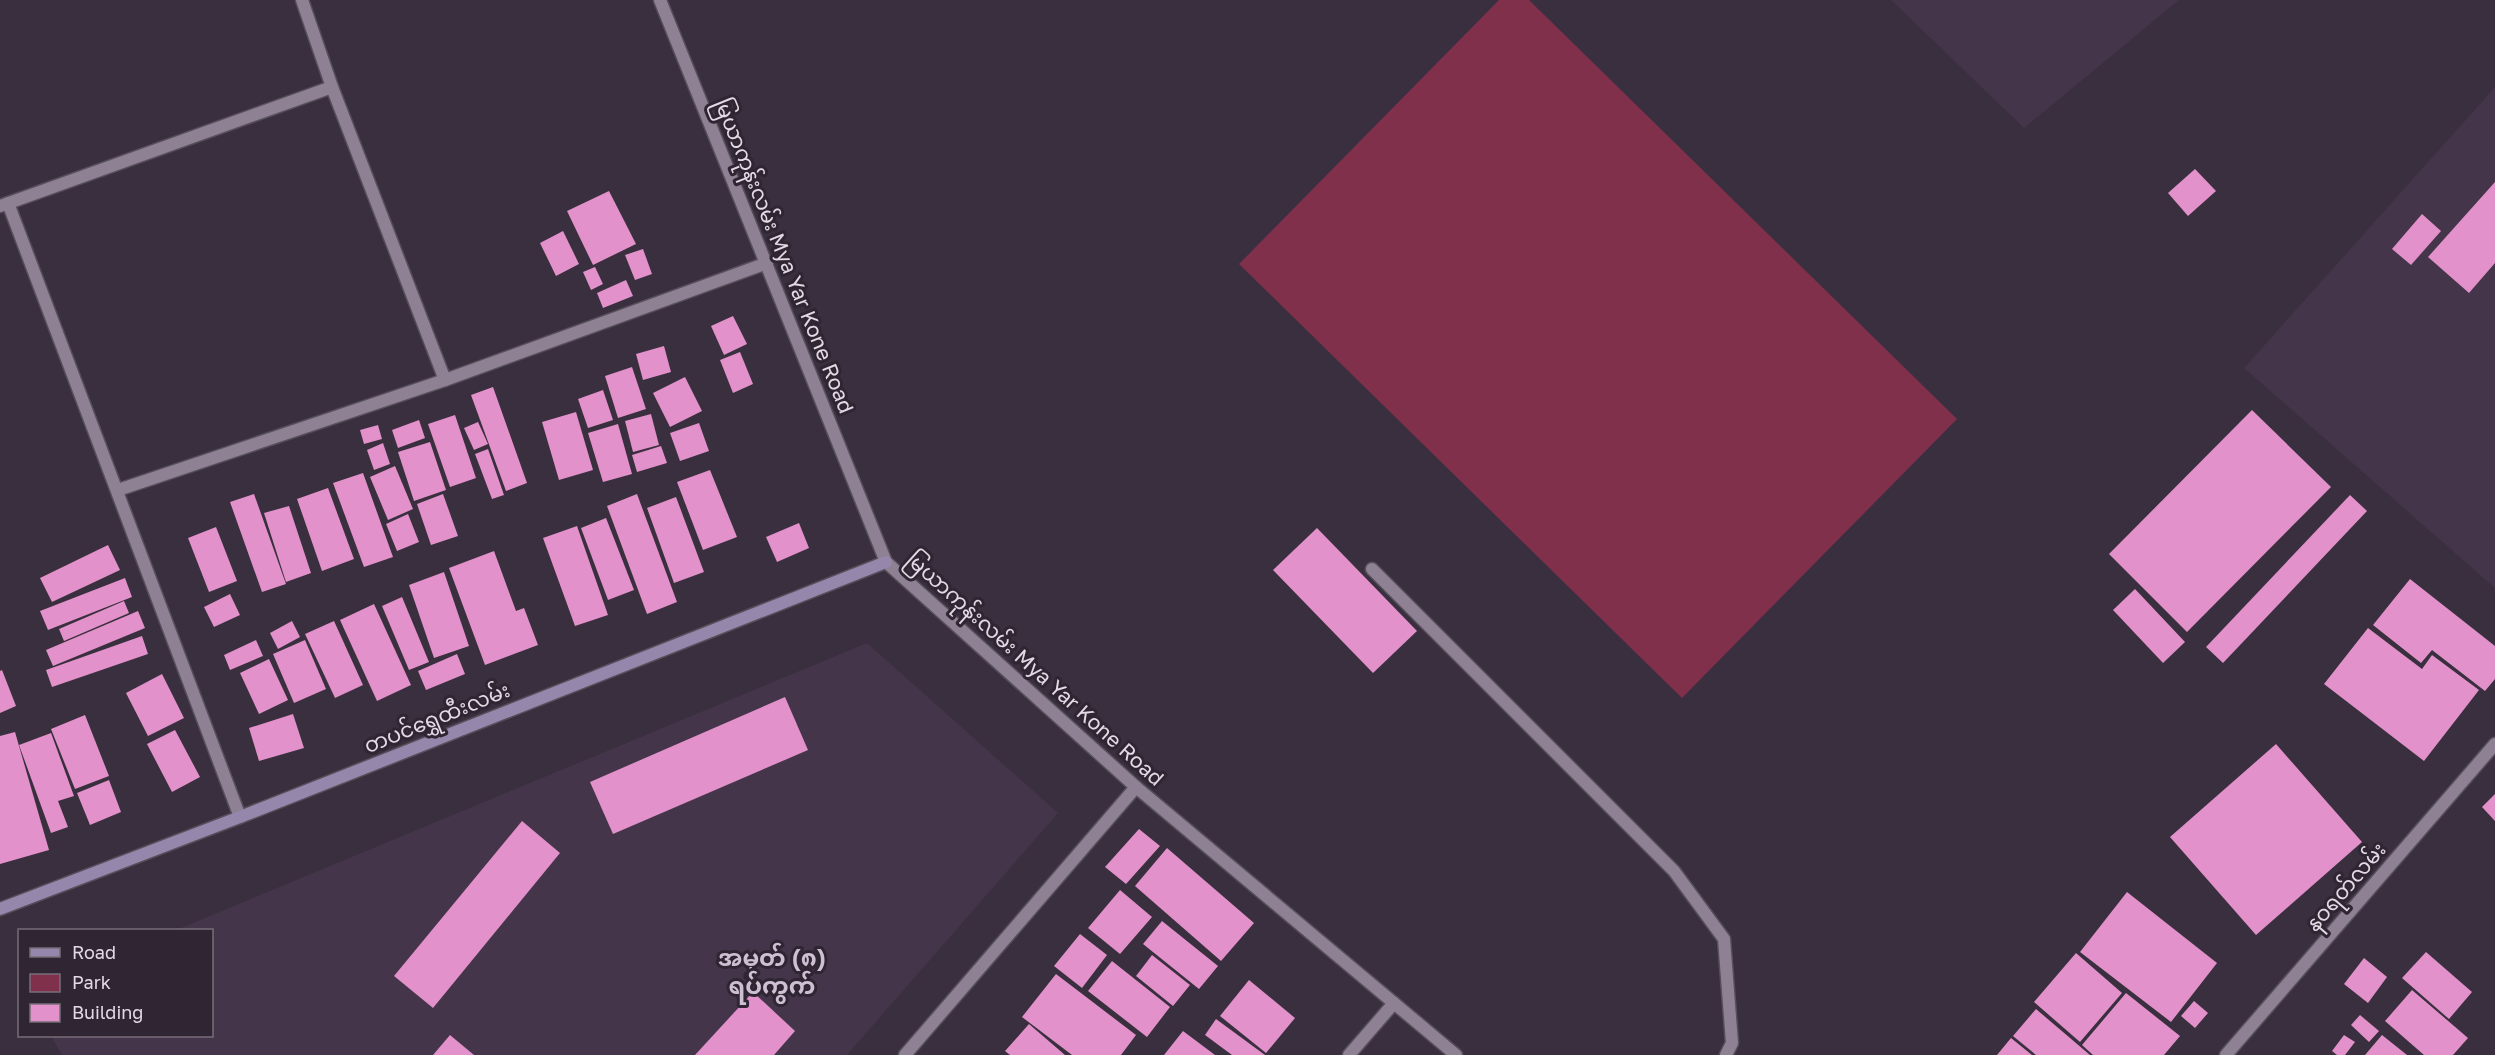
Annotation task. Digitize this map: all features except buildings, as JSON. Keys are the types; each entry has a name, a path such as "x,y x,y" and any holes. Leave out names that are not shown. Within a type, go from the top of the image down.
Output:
{"street":[{"path":"302,0 332,87 445,380"},
{"name":"မြယာကုန်းလမ်း Mya Yar Kone Road","path":"660,0 886,562 1136,787 1456,1055"},
{"path":"240,817 118,490 4,204 332,87"},
{"path":"118,490 445,380 767,263"},
{"name":"တပင်ရွှေထီးလမ်း","path":"0,909 240,817 886,562"},
{"path":"1372,569 1674,871 1724,939 1732,1043 1726,1055"},
{"name":"နဝရတ်လမ်း","path":"2226,1055 2495,744"},
{"path":"905,1055 1136,787"},
{"path":"1349,1055 1394,1003"}],"shaded area":[{"path":"1891,0 2179,0 2024,128"},
{"path":"2495,87 2495,588 2244,368"},
{"path":"867,643 1058,813 847,1055 62,1055 52,1037 213,1037 213,929 178,929"}],"green space":[{"path":"1499,0 1529,0 1957,419 1682,698 1239,264"}],"district":[{"name":"အမှတ် (၈) ရပ်ကွက်","path":"772,972"}]}
